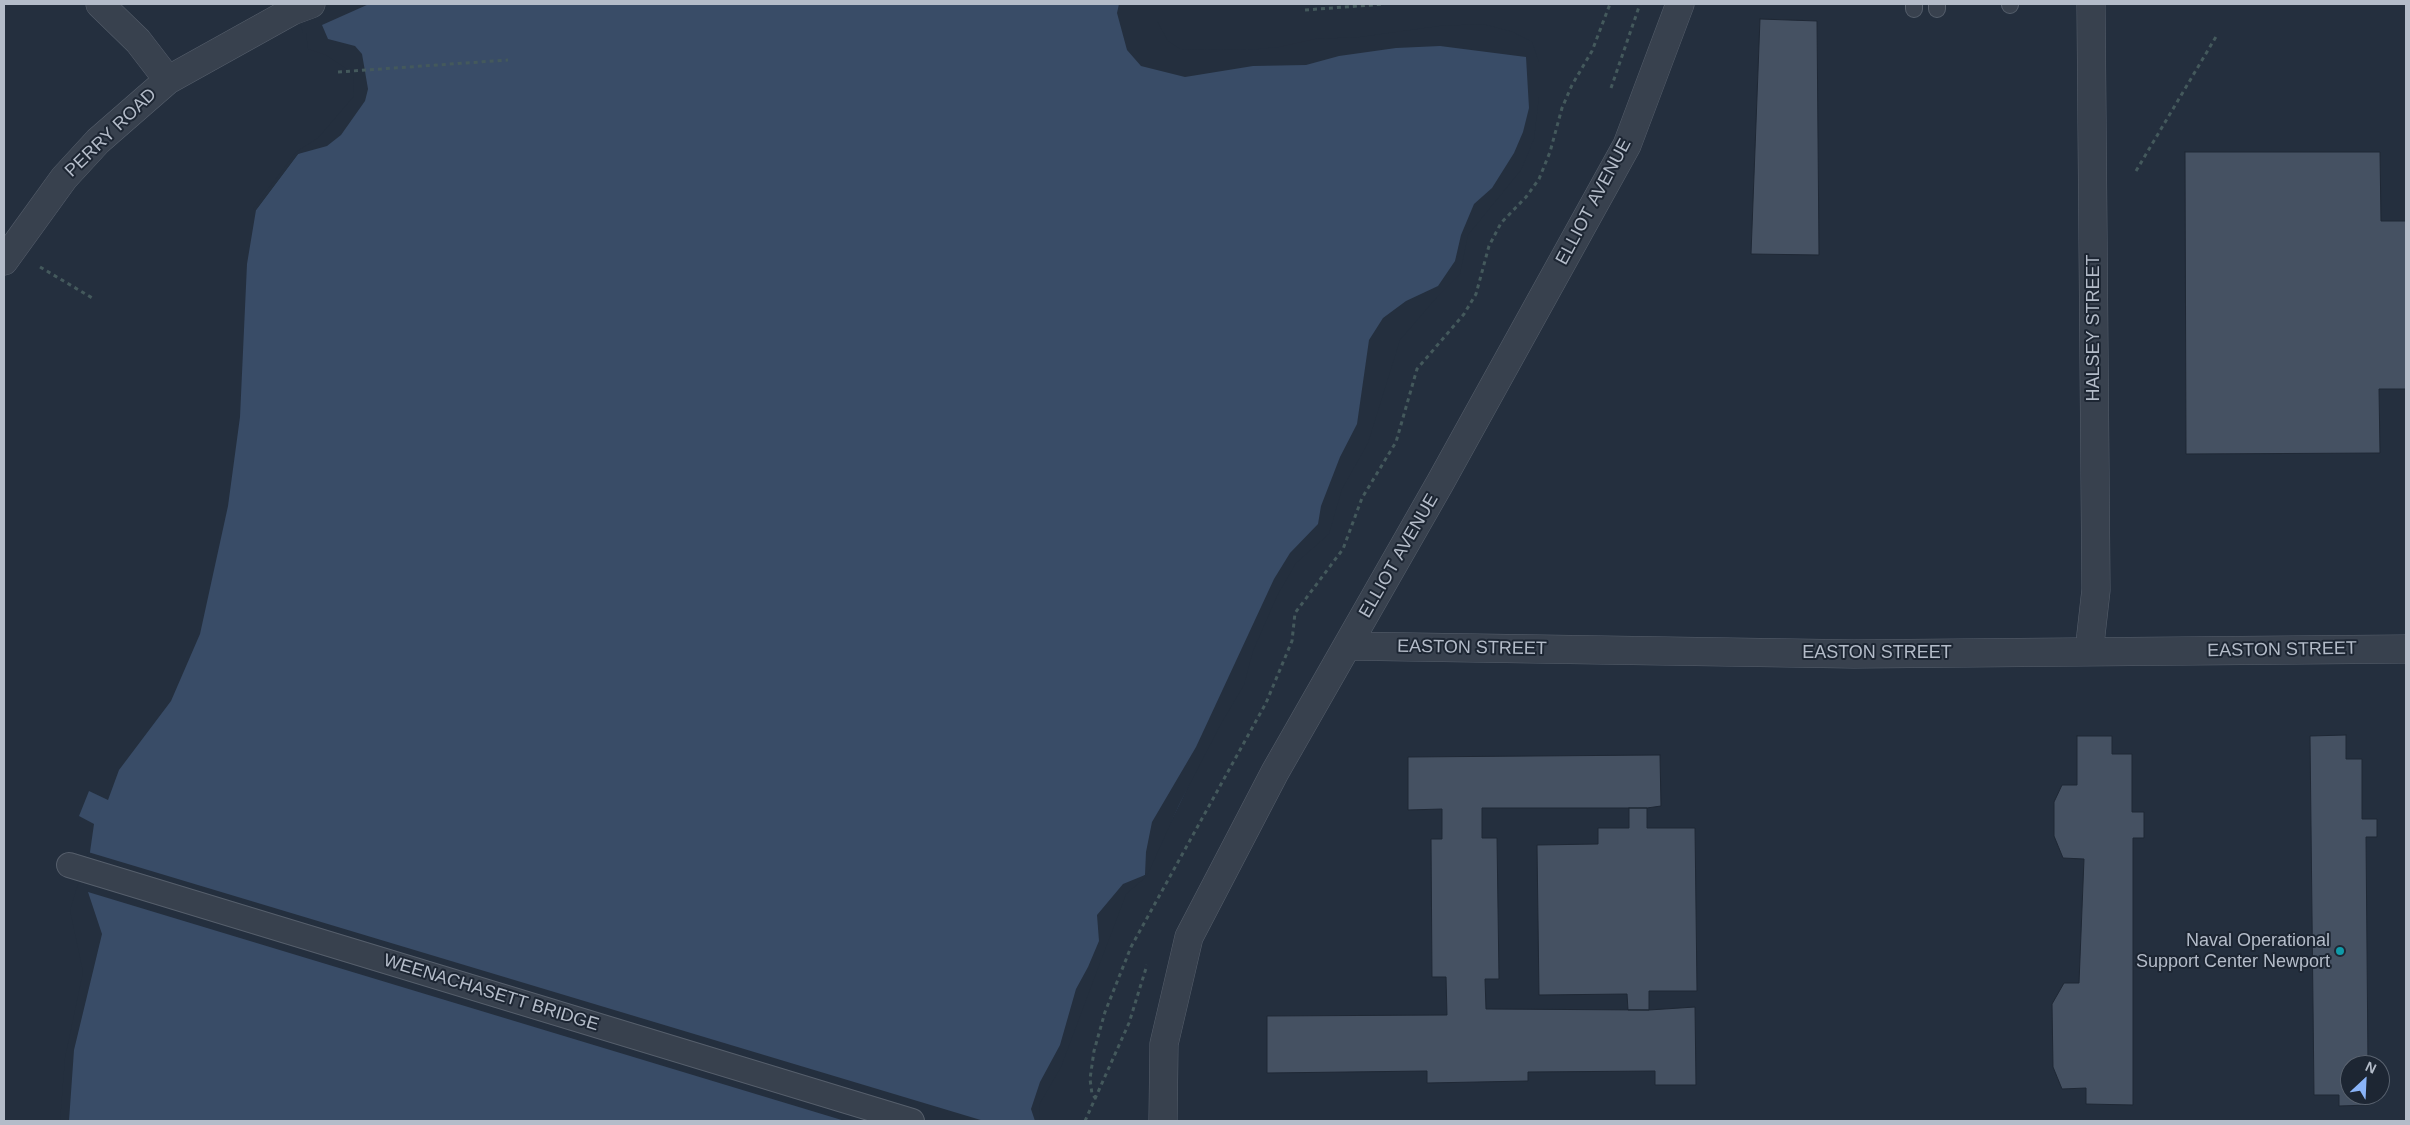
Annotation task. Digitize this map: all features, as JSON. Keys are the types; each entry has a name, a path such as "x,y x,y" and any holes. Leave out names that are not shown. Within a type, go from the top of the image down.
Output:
{"street":[{"path":"100,4 138,41 168,80"},
{"name":"ELLIOT AVENUE","path":"1163,1121 1164,1044 1190,937 1275,772 1348,646 1627,145 1680,4"},
{"name":"HALSEY STREET","path":"2089,652 2096,590 2091,4"},
{"name":"PERRY ROAD","path":"8,256 64,178 98,141 168,80 301,7"},
{"name":"EASTON STREET","path":"1348,646 1854,654 2406,648"},
{"name":"WEENACHASETT BRIDGE","path":"69,865 912,1121"}],"path":[{"path":"1304,10 1385,4"},
{"path":"1096,1099 1092,1094 1090,1079 1094,1051 1105,1012 1131,947 1266,704 1292,641 1296,614 1343,549 1362,498 1396,442 1417,369 1464,314 1476,294 1490,246 1501,223 1526,198 1539,180 1550,152 1562,108 1592,51 1610,4"},
{"path":"2136,171 2217,35"},
{"path":"338,72 508,60"},
{"path":"8,256 94,299"}],"water":[{"path":"296,4 1154,4 1155,22 1166,43 1179,51 1248,53 1279,49 1530,43 1531,138 1466,234 1458,273 1398,339 1339,488 1327,532 1294,562 1275,595 1220,721 1145,875 1124,892 1036,1105 1038,1121 62,1121 85,972 72,910 90,852 94,824 79,816 89,791 108,800 119,770 171,701 200,634 228,506 240,417 247,264 256,210 298,154 319,140 357,97 356,72 306,32"}],"pier":[{"path":"294,4 369,4 322,25 328,39 355,46 362,54 368,89 365,101 341,135 327,146 298,154 256,210 253,209 296,152 318,138 354,96 353,73 326,55 308,49 306,33 303,33"},
{"path":"1119,4 1157,4 1157,21 1168,41 1180,49 1248,50 1279,47 1315,39 1360,37 1439,26 1483,24 1513,32 1532,42 1539,62 1539,97 1534,139 1521,170 1468,235 1460,274 1437,297 1400,340 1368,443 1342,489 1329,534 1296,563 1277,596 1253,651 1244,685 1222,722 1179,805 1147,876 1126,894 1061,1067 1039,1105 1040,1121 1035,1121 1031,1109 1040,1082 1060,1045 1076,989 1099,941 1097,915 1123,884 1145,875 1146,852 1152,822 1196,747 1274,579 1290,553 1318,524 1321,506 1340,457 1357,424 1369,340 1383,318 1406,301 1438,286 1455,261 1461,235 1474,204 1492,188 1514,153 1523,132 1529,108 1526,57 1440,46 1396,48 1339,56 1306,65 1253,66 1185,77 1141,66 1127,50 1117,13"},
{"path":"88,852 984,1121 845,1121 88,892 102,934 74,1050 69,1121 60,1121 65,1058 83,972 70,910"}],"building":[{"path":"1760,19 1817,21 1819,255 1751,254"},
{"path":"2185,152 2380,152 2381,221 2406,221 2406,389 2379,389 2380,453 2186,454"},
{"name":"Naval Operational Support Center Newport","path":"2346,735 2346,759 2362,759 2362,819 2377,819 2377,837 2366,837 2368,1055 2340,1055 2340,1105 2369,1105 2339,1106 2339,1095 2314,1095 2310,736"},
{"path":"2077,736 2112,736 2112,754 2132,754 2132,812 2144,812 2144,838 2133,838 2133,1105 2086,1104 2086,1088 2062,1089 2053,1067 2052,1004 2064,983 2079,983 2084,859 2063,858 2054,836 2054,802 2062,785 2077,785"},
{"path":"1660,755 1661,806 1647,808 1482,808 1482,838 1497,838 1499,979 1485,979 1486,1009 1649,1010 1695,1007 1696,1085 1655,1085 1655,1071 1528,1072 1528,1081 1427,1083 1427,1071 1267,1073 1267,1016 1447,1015 1446,977 1432,977 1431,839 1442,839 1442,809 1408,810 1408,757"},
{"path":"1629,808 1647,808 1647,828 1695,828 1697,991 1649,991 1649,1010 1628,1010 1627,994 1539,995 1537,845 1598,844 1598,828 1629,828"}],"place":[{"name":"Naval Operational Support Center Newport","path":"2340,951"}]}
